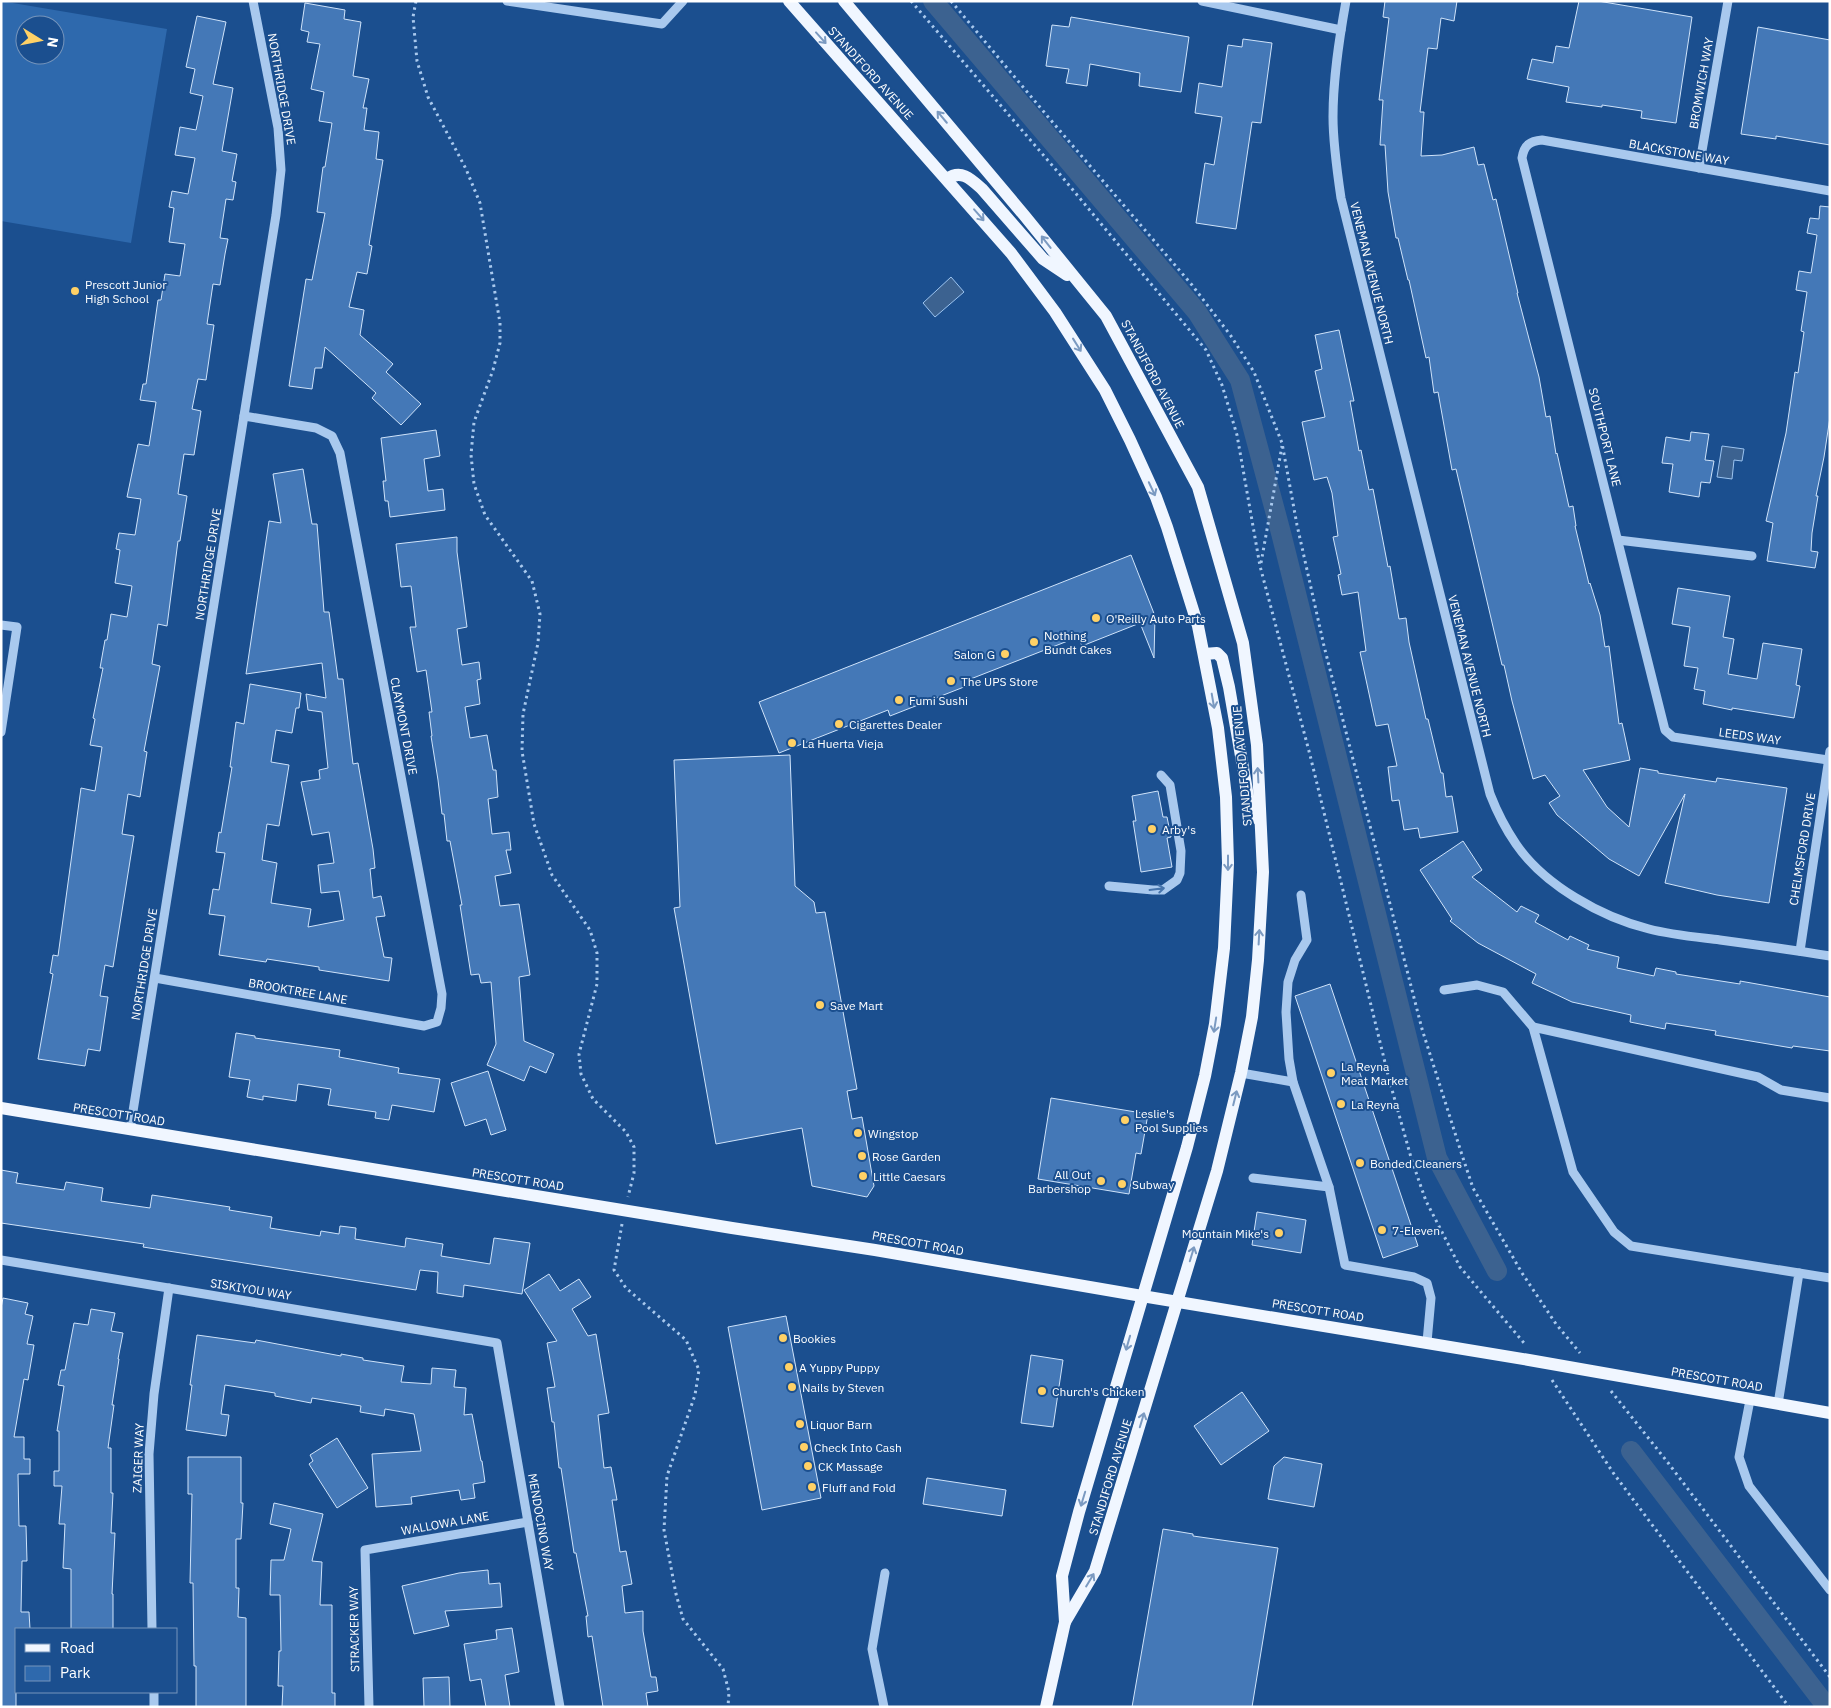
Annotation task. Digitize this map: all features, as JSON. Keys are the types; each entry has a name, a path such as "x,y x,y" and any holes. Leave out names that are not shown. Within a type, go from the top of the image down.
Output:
{"main road":[{"name":"STANDIFORD AVENUE","path":"789,1 1011,253 1071,336 1105,390 1145,472 1167,527 1196,617 1218,728 1226,797 1228,863 1224,948 1215,1024 1205,1076 1187,1147 1079,1512 1062,1576 1065,1622 1046,1707"},
{"name":"STANDIFORD AVENUE","path":"844,1 1024,214 1106,316 1198,487 1243,643 1257,745 1263,872 1258,960 1252,1017 1241,1073 1217,1171 1095,1571 1065,1622"},
{"path":"947,179 956,174 962,174 972,180 985,192 1043,260 1076,280"},
{"path":"1204,654 1217,653 1222,658 1229,687 1249,802 1261,824"},
{"name":"PRESCOTT ROAD","path":"1,1108 1427,1342 1830,1413"}],"street":[{"name":"NORTHRIDGE DRIVE","path":"130,1130 276,215 281,170 278,128 253,1"},
{"path":"507,1 662,24 683,1"},
{"path":"1202,1 1341,30"},
{"name":"VENEMAN AVENUE NORTH","path":"1346,1 1334,78 1333,118 1335,154 1341,198 1490,794 1501,821 1517,846 1536,868 1556,885 1575,897 1617,918 1648,929 1830,956"},
{"name":"BROMWICH WAY","path":"1699,168 1728,1"},
{"name":"BLACKSTONE WAY","path":"1526,146 1534,140 1542,140 1830,191"},
{"name":"SOUTHPORT LANE","path":"1526,146 1522,158 1665,730 1669,734"},
{"name":"CLAYMONT DRIVE","path":"244,416 316,428 332,436 340,453 442,994 437,1022"},
{"path":"1618,540 1752,556"},
{"path":"1,625 17,628 1,732"},
{"name":"LEEDS WAY","path":"1669,734 1673,737 1829,756"},
{"name":"CHELMSFORD DRIVE","path":"1800,951 1829,756"},
{"path":"1109,886 1163,890 1177,880 1180,874 1181,850 1170,785 1161,775"},
{"path":"1301,895 1307,940 1295,960 1288,982 1286,1012 1289,1059 1293,1082 1329,1187 1345,1264 1414,1277 1427,1283 1431,1298 1427,1342"},
{"name":"BROOKTREE LANE","path":"155,978 411,1025 424,1026 437,1022"},
{"path":"1444,990 1477,985 1502,992 1533,1027 1573,1172 1614,1232 1631,1246 1830,1278"},
{"path":"1533,1027 1758,1077 1781,1090 1830,1098"},
{"path":"1241,1073 1293,1082"},
{"path":"1253,1178 1329,1187"},
{"name":"SISKIYOU WAY","path":"1,1260 497,1343"},
{"path":"1778,1404 1799,1273"},
{"name":"ZAIGER WAY","path":"152,1628 149,1454 154,1394 169,1288"},
{"name":"MENDOCINO WAY","path":"497,1343 560,1707"},
{"path":"1750,1400 1739,1457 1749,1486 1830,1590"},
{"name":"WALLOWA LANE","path":"365,1550 528,1522"},
{"name":"STRACKER WAY","path":"365,1550 368,1707"},
{"path":"884,1573 872,1649 884,1707"},
{"path":"154,1693 154,1707"}],"path":[{"path":"416,1 413,17 418,61 428,96 466,169 480,203 500,323 500,343 493,370 474,422 470,455 474,484 485,515 532,581 540,614 538,644 523,714 522,751 534,824 552,875 590,930 597,953 598,984 579,1054 581,1074 593,1099 626,1132 634,1147 634,1173"},
{"path":"911,1 1063,178 1206,350 1222,385 1237,436 1260,566 1310,755 1389,1079 1412,1161 1426,1201 1460,1267 1539,1362 1614,1474 1789,1707"},
{"path":"952,1 1192,285 1232,336 1254,372 1282,443 1297,525 1333,683 1422,1029 1473,1188 1522,1274 1556,1324 1597,1372 1669,1464 1830,1677"},
{"path":"1260,566 1282,443"},
{"path":"617,1244 614,1270 626,1288 686,1340 699,1370 696,1395 667,1476 664,1530 676,1594 683,1619 723,1669 729,1692 728,1707"}],"green space":[{"path":"1,1 167,29 131,243 1,221"}],"shaded area":[{"path":"951,277 964,292 935,317 923,303"},
{"path":"1722,446 1744,449 1742,461 1734,460 1732,479 1717,477"}],"building":[{"path":"1385,1 1457,1 1454,21 1441,18 1437,49 1428,48 1420,112 1424,112 1421,156 1442,155 1474,147 1478,165 1484,164 1493,200 1496,199 1517,293 1539,377 1546,417 1550,416 1556,454 1569,507 1573,506 1575,526 1589,584 1600,615 1605,647 1609,646 1619,724 1622,723 1630,760 1583,770 1607,807 1629,827 1640,768 1658,771 1658,773 1716,782 1717,778 1787,788 1769,903 1717,895 1665,883 1685,794 1639,876 1609,859 1557,815 1549,803 1560,796 1545,775 1533,779 1504,665 1502,665 1456,469 1452,470 1438,392 1434,393 1429,357 1426,358 1409,280 1398,238 1396,238 1388,192 1385,145 1380,145 1383,100 1379,100 1389,18 1383,17"},
{"path":"1579,1 1598,1 1692,17 1676,123 1641,118 1642,111 1566,102 1569,87 1527,79 1532,59 1553,63 1556,46 1569,48"},
{"path":"305,3 345,10 344,19 361,22 353,76 369,79 363,108 367,108 364,130 379,132 376,159 383,160 369,245 372,246 367,274 357,272 349,307 364,310 360,335 393,364 386,372 421,404 401,425 372,398 376,393 325,347 322,368 315,368 312,389 289,386 306,279 312,280 325,213 317,212 323,167 325,167 332,123 319,121 324,92 311,89 320,44 307,42 309,32 301,30"},
{"path":"197,16 226,22 213,84 233,88 222,151 237,154 232,181 236,182 233,200 226,199 220,238 228,239 220,285 213,284 207,324 214,325 206,380 198,379 192,409 201,411 194,455 184,454 178,494 187,496 180,541 178,541 167,626 158,624 152,664 160,666 144,751 147,752 140,797 128,794 122,834 134,836 113,967 105,965 100,996 108,997 100,1051 88,1049 85,1066 38,1059 53,974 50,973 53,955 58,956 81,788 95,791 102,747 90,745 95,719 93,718 103,668 100,668 105,640 107,640 111,614 127,617 132,586 115,583 120,550 116,549 119,533 135,535 141,499 127,497 138,444 149,446 156,402 140,400 143,384 146,384 158,300 161,300 165,274 180,276 185,244 169,242 174,208 169,207 172,191 188,194 195,158 175,155 180,127 196,130 203,96 190,93 195,69 186,67"},
{"path":"1071,17 1189,37 1181,92 1139,86 1140,73 1090,64 1087,86 1066,83 1069,69 1046,66 1052,25 1069,27"},
{"path":"1758,27 1830,40 1830,145 1776,136 1776,139 1741,134"},
{"path":"1243,39 1272,43 1261,123 1252,122 1236,229 1196,223 1205,163 1214,165 1222,117 1195,113 1199,83 1222,87 1228,45 1242,47"},
{"path":"1820,206 1830,207 1830,417 1816,496 1818,496 1812,533 1811,551 1818,552 1815,568 1767,561 1773,523 1766,521 1786,433 1795,372 1798,373 1804,332 1801,331 1807,292 1796,290 1799,271 1811,273 1817,235 1807,233 1810,218 1819,219"},
{"path":"1339,330 1354,401 1350,401 1359,451 1361,450 1369,490 1373,489 1388,567 1390,566 1399,619 1406,618 1409,642 1426,719 1428,719 1441,773 1443,773 1446,797 1452,796 1458,832 1420,838 1418,828 1404,830 1399,800 1392,801 1388,767 1397,766 1388,724 1376,726 1360,652 1366,651 1358,592 1342,595 1338,575 1341,574 1333,537 1338,536 1332,493 1327,477 1314,480 1302,422 1325,417 1315,371 1322,369 1315,335"},
{"path":"436,430 440,456 424,459 428,491 443,489 445,510 390,517 388,501 385,501 383,481 386,481 381,438"},
{"path":"1691,432 1709,434 1705,460 1714,461 1710,483 1701,482 1699,497 1669,492 1673,464 1662,463 1666,437 1690,441"},
{"path":"303,469 312,524 317,524 324,612 329,612 338,679 343,679 353,764 358,763 373,849 375,868 370,869 373,898 381,896 385,916 376,917 384,957 392,958 389,981 319,970 319,967 267,959 266,962 219,955 225,916 209,914 213,889 219,890 225,853 216,852 232,767 230,767 236,722 244,724 250,684 301,693 299,708 296,708 292,733 276,730 271,762 289,765 279,826 267,824 262,860 277,863 271,903 311,909 308,927 344,920 339,891 321,893 318,865 334,863 329,832 312,835 301,782 320,779 319,770 328,768 322,712 308,710 306,694 326,698 322,663 246,674 269,521 281,523 273,474"},
{"path":"457,537 457,552 467,627 457,629 462,665 479,662 481,679 477,680 480,704 465,707 470,738 487,735 493,770 496,770 498,797 488,799 492,834 509,832 511,850 506,850 511,873 495,876 500,906 519,904 530,975 519,977 524,1041 554,1054 546,1073 530,1066 524,1081 487,1065 496,1044 491,982 481,983 479,974 471,975 460,905 462,905 450,841 447,841 444,814 442,814 431,736 429,712 432,712 426,670 417,672 410,627 416,627 411,586 401,587 396,544"},
{"path":"1131,555 1155,616 1154,658 1140,623 1082,646 1078,637 968,680 969,685 890,716 888,710 779,753 759,702"},
{"path":"1678,588 1730,596 1723,637 1734,639 1728,674 1757,679 1763,643 1802,649 1796,685 1800,686 1794,718 1732,708 1732,710 1703,704 1705,691 1694,689 1698,668 1684,666 1690,627 1672,624"},
{"path":"790,755 795,886 814,902 816,913 825,912 857,1089 847,1091 852,1119 862,1117 874,1186 867,1197 812,1186 802,1128 716,1144 674,908 680,907 674,760"},
{"name":"Arby's","path":"1158,791 1163,817 1167,817 1171,837 1167,838 1172,867 1141,872 1133,821 1136,821 1132,796"},
{"path":"1463,841 1482,870 1472,877 1517,912 1521,906 1539,915 1535,922 1568,940 1570,936 1589,945 1587,949 1619,957 1617,968 1654,976 1656,968 1676,972 1676,974 1740,984 1740,981 1830,997 1830,1051 1793,1046 1792,1048 1715,1035 1716,1031 1666,1023 1665,1029 1630,1022 1631,1015 1572,1002 1532,983 1536,974 1478,943 1450,921 1452,919 1420,870"},
{"path":"1330,984 1418,1246 1383,1258 1295,996"},
{"path":"236,1033 255,1036 255,1038 340,1050 339,1057 399,1068 398,1073 440,1079 434,1112 392,1105 389,1120 375,1118 376,1112 328,1105 331,1089 298,1084 296,1101 263,1096 263,1100 247,1097 250,1080 229,1077"},
{"path":"488,1071 506,1130 491,1135 486,1119 465,1126 451,1083"},
{"path":"1051,1098 1148,1114 1141,1154 1136,1153 1129,1194 1038,1179"},
{"path":"1,1170 18,1173 16,1183 64,1190 66,1182 103,1188 101,1201 150,1208 152,1195 230,1207 229,1210 272,1217 270,1228 320,1236 321,1231 339,1234 340,1226 356,1228 355,1239 405,1247 406,1238 443,1244 441,1256 490,1264 494,1238 530,1243 522,1294 464,1285 463,1297 437,1293 438,1272 420,1270 416,1290 143,1247 144,1244 1,1223"},
{"name":"Mountain Mike's","path":"1257,1212 1306,1220 1301,1253 1252,1245"},
{"path":"549,1274 560,1291 579,1279 591,1297 572,1309 588,1336 596,1334 609,1413 598,1415 604,1468 611,1467 617,1500 612,1500 620,1552 626,1551 632,1584 622,1586 625,1613 643,1611 643,1631 651,1677 656,1677 658,1691 646,1693 648,1707 603,1707 592,1636 588,1637 586,1616 588,1616 576,1553 574,1553 547,1388 555,1387 547,1343 557,1341 524,1290"},
{"path":"3,1298 28,1303 25,1314 33,1316 27,1344 34,1345 28,1380 24,1379 14,1437 24,1437 24,1459 30,1459 30,1474 18,1474 19,1526 26,1526 27,1561 22,1561 21,1612 29,1612 30,1628 15,1628 16,1707 1,1707 1,1308"},
{"path":"91,1309 115,1313 111,1331 123,1333 112,1405 114,1405 108,1448 111,1448 111,1493 113,1493 111,1533 115,1533 112,1594 113,1628 71,1628 71,1569 63,1568 65,1524 59,1524 62,1486 54,1486 54,1471 59,1471 59,1431 57,1431 64,1386 58,1385 61,1370 65,1370 74,1323 88,1325"},
{"path":"786,1316 821,1498 762,1510 728,1327"},
{"path":"197,1335 255,1343 256,1340 404,1366 401,1382 431,1384 432,1368 456,1370 454,1387 466,1388 464,1415 472,1414 485,1482 473,1484 475,1498 461,1500 459,1490 411,1497 412,1504 376,1507 372,1454 421,1451 414,1414 385,1409 384,1416 360,1412 361,1406 312,1398 311,1403 275,1396 275,1393 225,1385 221,1414 229,1415 226,1436 186,1430"},
{"name":"Church's Chicken","path":"1031,1355 1063,1360 1053,1427 1021,1423"},
{"path":"1242,1392 1269,1431 1221,1465 1194,1426"},
{"path":"337,1438 368,1488 337,1508 309,1464 313,1461 310,1455"},
{"path":"188,1457 241,1457 241,1503 243,1503 241,1539 236,1539 236,1588 239,1588 238,1617 246,1618 246,1707 196,1707 193,1583 190,1583 192,1494 188,1494"},
{"path":"1284,1457 1322,1464 1314,1507 1268,1499 1274,1466"},
{"path":"927,1478 1006,1490 1002,1516 923,1504"},
{"path":"274,1503 323,1514 312,1561 322,1562 320,1605 332,1605 332,1693 335,1693 335,1707 282,1707 283,1686 278,1686 279,1651 281,1651 280,1595 270,1595 271,1560 284,1560 291,1529 270,1524"},
{"path":"1163,1529 1193,1534 1193,1536 1278,1548 1252,1707 1132,1707"},
{"path":"488,1570 489,1584 500,1583 502,1607 445,1611 449,1626 414,1634 402,1586 459,1573"},
{"path":"512,1628 519,1672 505,1675 510,1707 486,1707 481,1679 470,1681 464,1644 497,1639 496,1630"},
{"path":"449,1677 450,1707 424,1707 423,1678"}],"waterway":[{"path":"933,1 1197,312 1240,380 1281,533 1437,1158 1497,1271"},
{"path":"1631,1451 1827,1707"}],"place":[{"name":"Prescott Junior High School","path":"75,291"},
{"name":"O'Reilly Auto Parts","path":"1096,618"},
{"name":"Nothing Bundt Cakes","path":"1034,642"},
{"name":"Salon G","path":"1005,654"},
{"name":"The UPS Store","path":"951,681"},
{"name":"Fumi Sushi","path":"899,700"},
{"name":"Cigarettes Dealer","path":"839,724"},
{"name":"La Huerta Vieja","path":"792,743"},
{"name":"Arby's","path":"1152,829"},
{"name":"Save Mart","path":"820,1005"},
{"name":"La Reyna Meat Market","path":"1331,1073"},
{"name":"La Reyna","path":"1341,1104"},
{"name":"Leslie's Pool Supplies","path":"1125,1120"},
{"name":"Wingstop","path":"858,1133"},
{"name":"Rose Garden","path":"862,1156"},
{"name":"Bonded Cleaners","path":"1360,1163"},
{"name":"Little Caesars","path":"863,1176"},
{"name":"All Out Barbershop","path":"1101,1181"},
{"name":"Subway","path":"1122,1184"},
{"name":"7-Eleven","path":"1382,1230"},
{"name":"Mountain Mike's","path":"1279,1233"},
{"name":"Bookies","path":"783,1338"},
{"name":"A Yuppy Puppy","path":"789,1367"},
{"name":"Nails by Steven","path":"792,1387"},
{"name":"Church's Chicken","path":"1042,1391"},
{"name":"Liquor Barn","path":"800,1424"},
{"name":"Check Into Cash","path":"804,1447"},
{"name":"CK Massage","path":"808,1466"},
{"name":"Fluff and Fold","path":"812,1487"}]}
